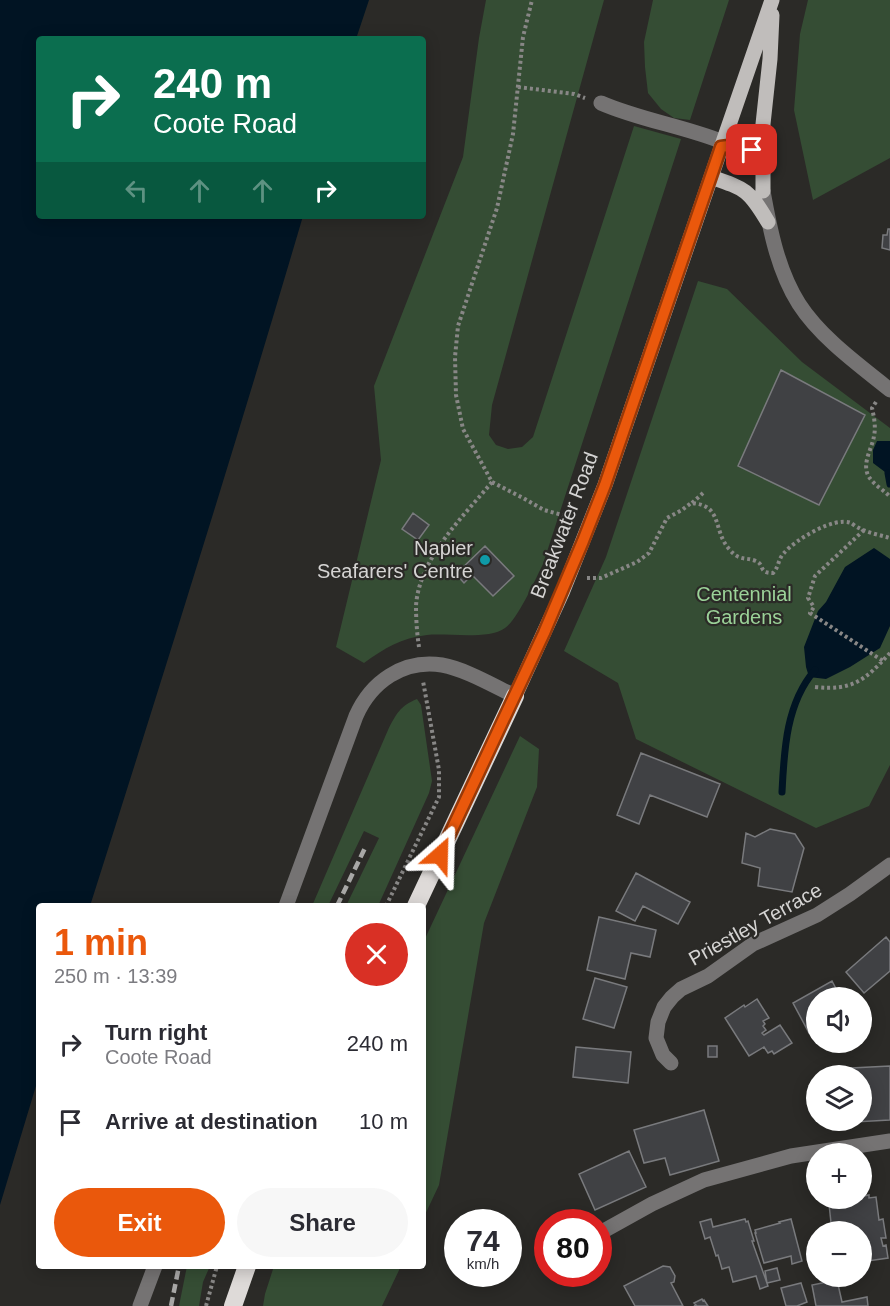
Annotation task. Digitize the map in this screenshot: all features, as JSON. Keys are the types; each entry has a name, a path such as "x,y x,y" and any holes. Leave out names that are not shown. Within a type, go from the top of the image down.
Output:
{"highway":[{"name":"Breakwater Road","path":"417,903 515,696"},
{"path":"233,1306 246,1269"}],"main road":[{"name":"Breakwater Road","path":"515,696 591,523 772,0"},
{"path":"763,191 763,124 770,59 772,0"},
{"path":"722,144 744,146 752,150 763,168"},
{"path":"711,177 745,190 755,200 768,222"}],"street":[{"path":"601,103 619,111 702,134 722,144"},
{"path":"763,191 778,260 799,304 825,335 889,389"},
{"path":"287,903 360,707 370,691 385,678 402,669 421,665 442,665 515,696"},
{"name":"Priestley Terrace","path":"671,1064 663,1054 656,1038 658,1022 664,1007 672,997 681,989 708,976 753,945 817,915 890,865"},
{"path":"612,1226 652,1204 704,1180 791,1156 890,1142"},
{"path":"140,1306 154,1269"}],"path":[{"path":"532,0 523,37 513,134 497,208 458,326 455,357 456,395 463,429 492,482 544,510 591,523"},
{"path":"518,87 574,94 601,103"},
{"path":"889,389 872,408 875,423 874,436 866,465 869,477 890,496"},
{"path":"387,903 439,797 439,770 421,665 416,605 422,578 445,537 492,482"},
{"path":"601,578 637,562 649,553 667,518 682,510 703,493"},
{"path":"691,503 703,504 715,514 720,534 730,551 742,559 756,561 766,573 773,573 778,568 781,555 798,540 831,524 850,522 864,530 890,538"},
{"path":"864,530 815,576 808,598 814,607 810,613 883,661"},
{"path":"815,687 831,689 851,686 868,675 890,653"},
{"path":"206,1306 216,1269"}],"green space":[{"path":"486,0 604,0 492,405 489,435 496,445 508,449 522,447 533,437 634,126 681,139 543,564 521,608 510,623 498,632 479,635 418,636 394,644 364,663 336,647 381,460 374,386 463,157"},
{"path":"653,0 729,0 690,120 674,118 661,109 648,93 644,42"},
{"path":"808,0 890,0 890,158 813,200 794,110 800,34"},
{"name":"Centennial Gardens","path":"698,281 727,289 802,362 890,428 890,765 869,806 816,828 636,739 618,683 564,651 606,557"},
{"path":"417,699 421,705 432,781 429,793 379,903 347,903 379,838 364,831 329,903 313,903 391,724 402,708"},
{"path":"520,736 539,749 537,787 484,923 439,1185 426,1213 426,937"},
{"path":"186,1269 209,1269 203,1282 199,1306 179,1306"},
{"path":"273,1269 400,1269 382,1306 263,1306"}],"water":[{"path":"0,0 369,0 357,36 36,36 36,219 302,219 91,903 36,903 36,1086 0,1205"},
{"path":"877,441 890,441 890,472 885,472 873,463 873,450"},
{"path":"874,548 890,559 890,626 880,648 826,679 809,677 804,647 818,611 826,602 845,567"}],"building":[{"path":"890,229 890,250 882,248 883,235 887,235"},
{"path":"781,370 865,415 819,505 738,466"},
{"path":"413,513 429,525 418,540 402,529"},
{"name":"Napier Seafarers' Centre","path":"485,546 514,576 493,596 472,575 464,583 456,574"},
{"path":"641,753 720,784 707,817 650,795 639,824 617,815"},
{"path":"770,829 795,834 804,848 792,892 758,886 760,868 742,863 746,833 755,837"},
{"path":"636,873 690,902 678,924 643,906 635,921 616,911"},
{"path":"599,917 656,930 650,957 631,953 625,979 587,970"},
{"path":"886,937 890,942 890,971 871,987 859,987 846,972"},
{"path":"595,978 627,987 614,1028 583,1019"},
{"path":"832,981 835,987 821,987"},
{"path":"806,996 806,1027 793,1003"},
{"path":"757,999 769,1018 763,1021 766,1030 762,1033 764,1035 780,1025 792,1043 774,1054 772,1051 768,1053 764,1047 749,1056 725,1018"},
{"path":"708,1046 717,1046 717,1057 708,1057"},
{"path":"576,1047 631,1052 628,1083 573,1077"},
{"path":"890,1066 890,1120 872,1121 872,1067"},
{"path":"704,1110 719,1161 670,1175 665,1158 644,1163 634,1130"},
{"path":"629,1151 646,1187 595,1209 579,1174"},
{"path":"876,1197 879,1220 883,1219 886,1238 881,1238 883,1246 886,1245 888,1258 872,1260 872,1221 831,1221 830,1209 872,1209 872,1198"},
{"path":"711,1219 713,1227 745,1219 746,1222 748,1221 754,1241 752,1241 768,1286 760,1289 756,1276 733,1282 729,1267 722,1269 710,1237 705,1239 700,1222"},
{"path":"791,1219 802,1261 792,1264 791,1256 764,1263 755,1230"},
{"path":"663,1266 670,1267 675,1276 674,1282 671,1283 683,1306 635,1306 624,1286"},
{"path":"777,1268 780,1280 767,1283 765,1271"},
{"path":"801,1283 807,1302 797,1306 786,1306 781,1288"},
{"path":"812,1287 839,1287 842,1302 867,1297 868,1306 816,1306"},
{"path":"702,1299 708,1306 694,1306 696,1305 694,1303"}],"waterway":[{"path":"888,473 890,484"},
{"path":"782,792 784,760 792,712 805,683 815,670"}],"railway":[{"path":"338,903 365,848"},
{"path":"171,1306 178,1269"}],"place":[{"name":"Napier Seafarers' Centre","path":"485,560"}],"route":[{"path":"440,855 544,633 583,541 605,485 721,147 744,146 752,150"}]}
